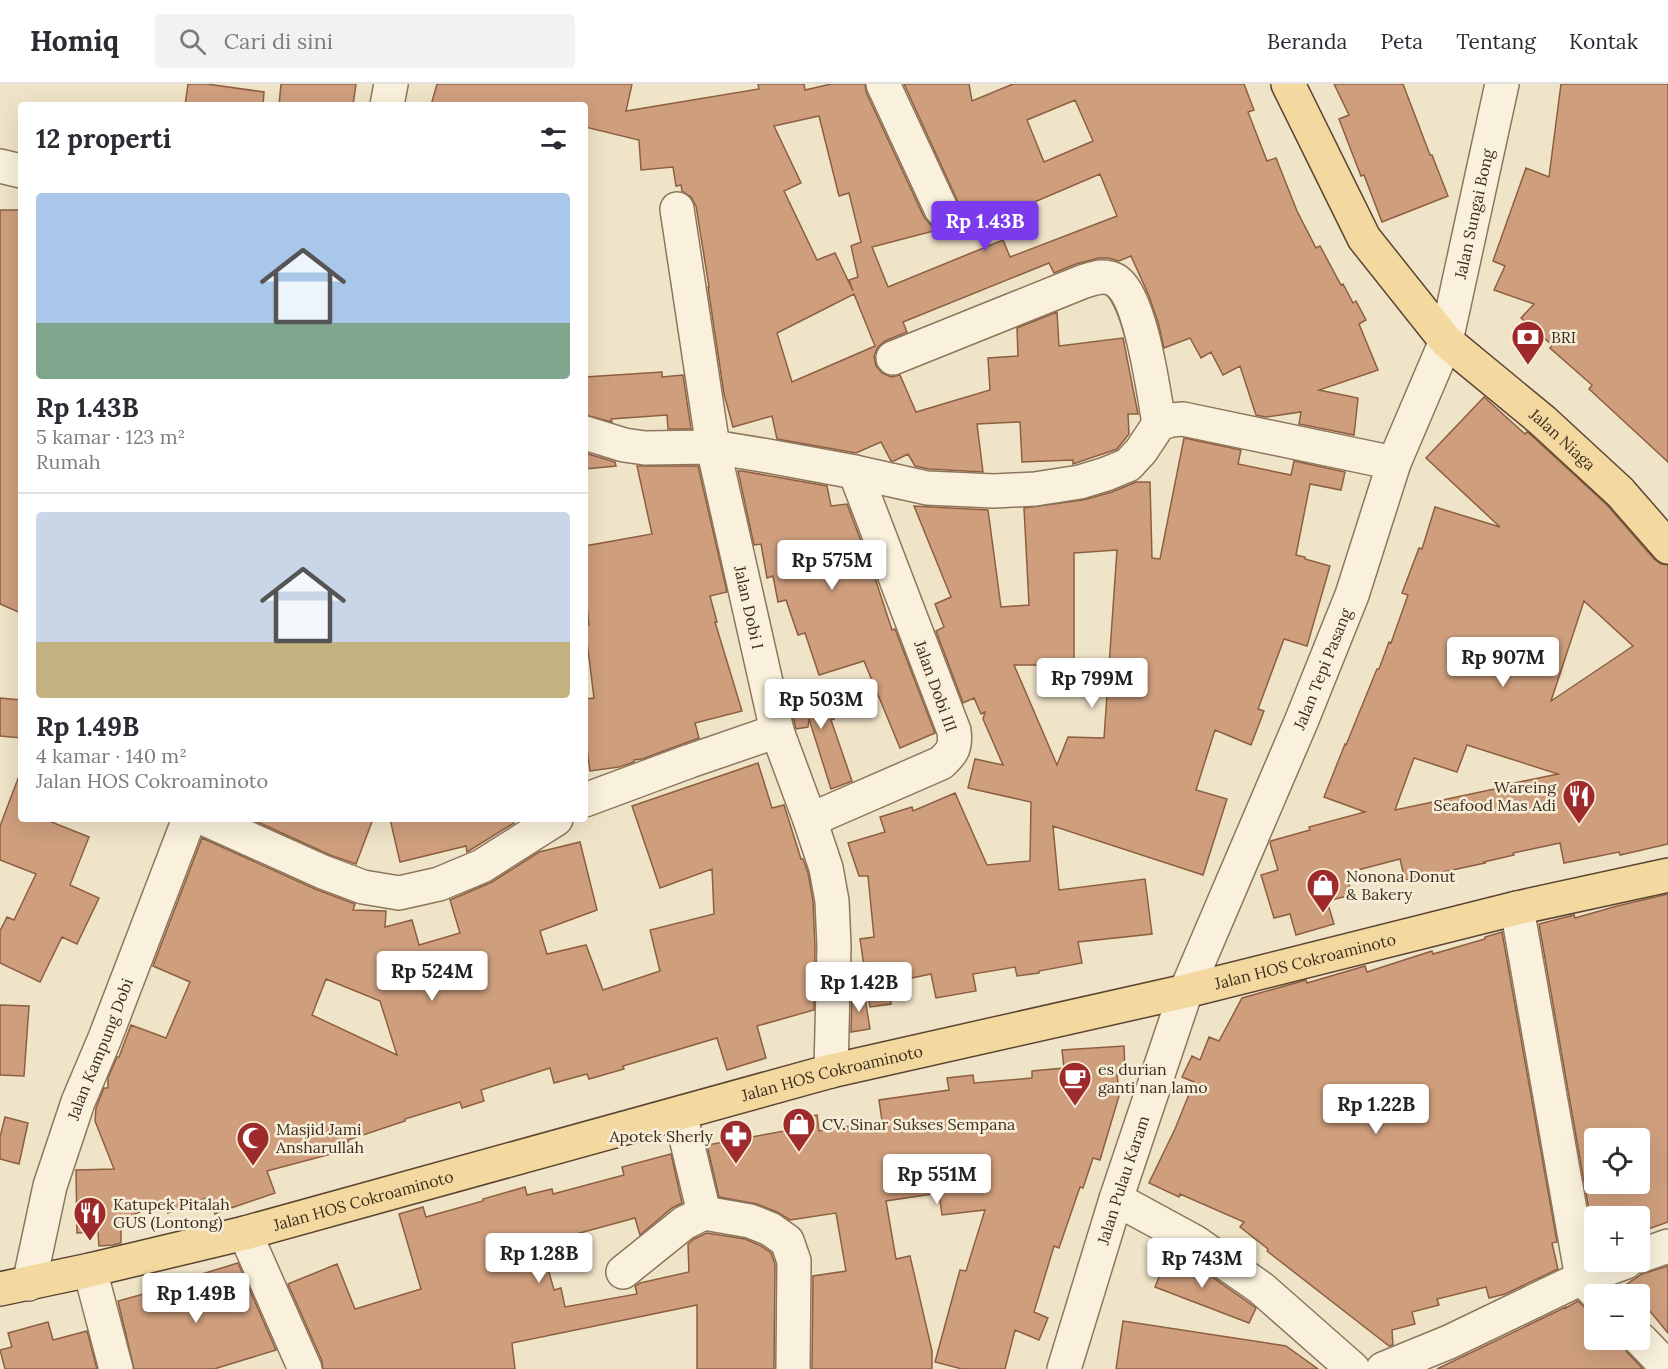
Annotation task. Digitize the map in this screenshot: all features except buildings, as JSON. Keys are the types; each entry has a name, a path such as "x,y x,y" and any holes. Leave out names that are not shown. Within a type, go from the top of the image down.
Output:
{"main road":[{"name":"Jalan Niaga","path":"1288,84 1364,238 1446,341 1543,420 1620,492 1668,547"},
{"name":"Jalan HOS Cokroaminoto","path":"15,1286 246,1233 831,1071 1186,991 1517,908 1668,875"}],"street":[{"path":"388,102 391,84"},
{"path":"883,84 941,209"},
{"name":"Jalan Sungai Bong","path":"1446,341 1502,84"},
{"path":"0,166 18,170"},
{"name":"Jalan Dobi I","path":"677,209 713,447 777,731 826,868 832,901 834,946 831,1071"},
{"path":"893,357 1082,282 1100,276 1114,279 1124,287 1141,330 1159,424"},
{"name":"Jalan Tepi Pasang","path":"1186,991 1301,722 1348,605 1394,463 1446,341"},
{"path":"588,434 624,445 645,448 713,447 855,472 927,488 956,490 1035,489 1080,482 1106,474 1128,465 1141,451 1159,424 1183,419 1394,463"},
{"name":"Jalan Dobi III","path":"810,820 941,763 951,754 955,742 954,731 855,472"},
{"path":"588,799 777,731"},
{"name":"Jalan Kampung Dobi","path":"15,1286 78,1102 188,822"},
{"path":"212,822 323,872 363,887 399,893 439,884 482,866 551,822"},
{"path":"1517,908 1590,1284"},
{"name":"Jalan Pulau Karam","path":"1064,1369 1116,1199 1186,991"},
{"path":"680,1113 704,1213"},
{"path":"1116,1199 1195,1242 1261,1288 1353,1369"},
{"path":"623,1272 684,1223 704,1213 750,1221 770,1229 787,1241 794,1261 793,1369"},
{"path":"246,1233 305,1369"},
{"path":"1650,1252 1668,1246"},
{"path":"90,1270 116,1369"},
{"path":"1593,1284 1611,1272"},
{"path":"1383,1369 1584,1288"},
{"path":"1650,1349 1668,1368"}],"place":[{"name":"BRI","path":"1528,366"},
{"name":"Wareing Seafood Mas Adi","path":"1579,825"},
{"name":"Nonona Donut & Bakery","path":"1323,914"},
{"name":"es durian ganti nan lamo","path":"1075,1107"},
{"name":"CV. Sinar Sukses Sempana","path":"799,1153"},
{"name":"Apotek Sherly","path":"736,1165"},
{"name":"Masjid Jami Ansharullah","path":"253,1167"},
{"name":"Katupek Pitalah GUS (Lontong)","path":"90,1242"}]}
